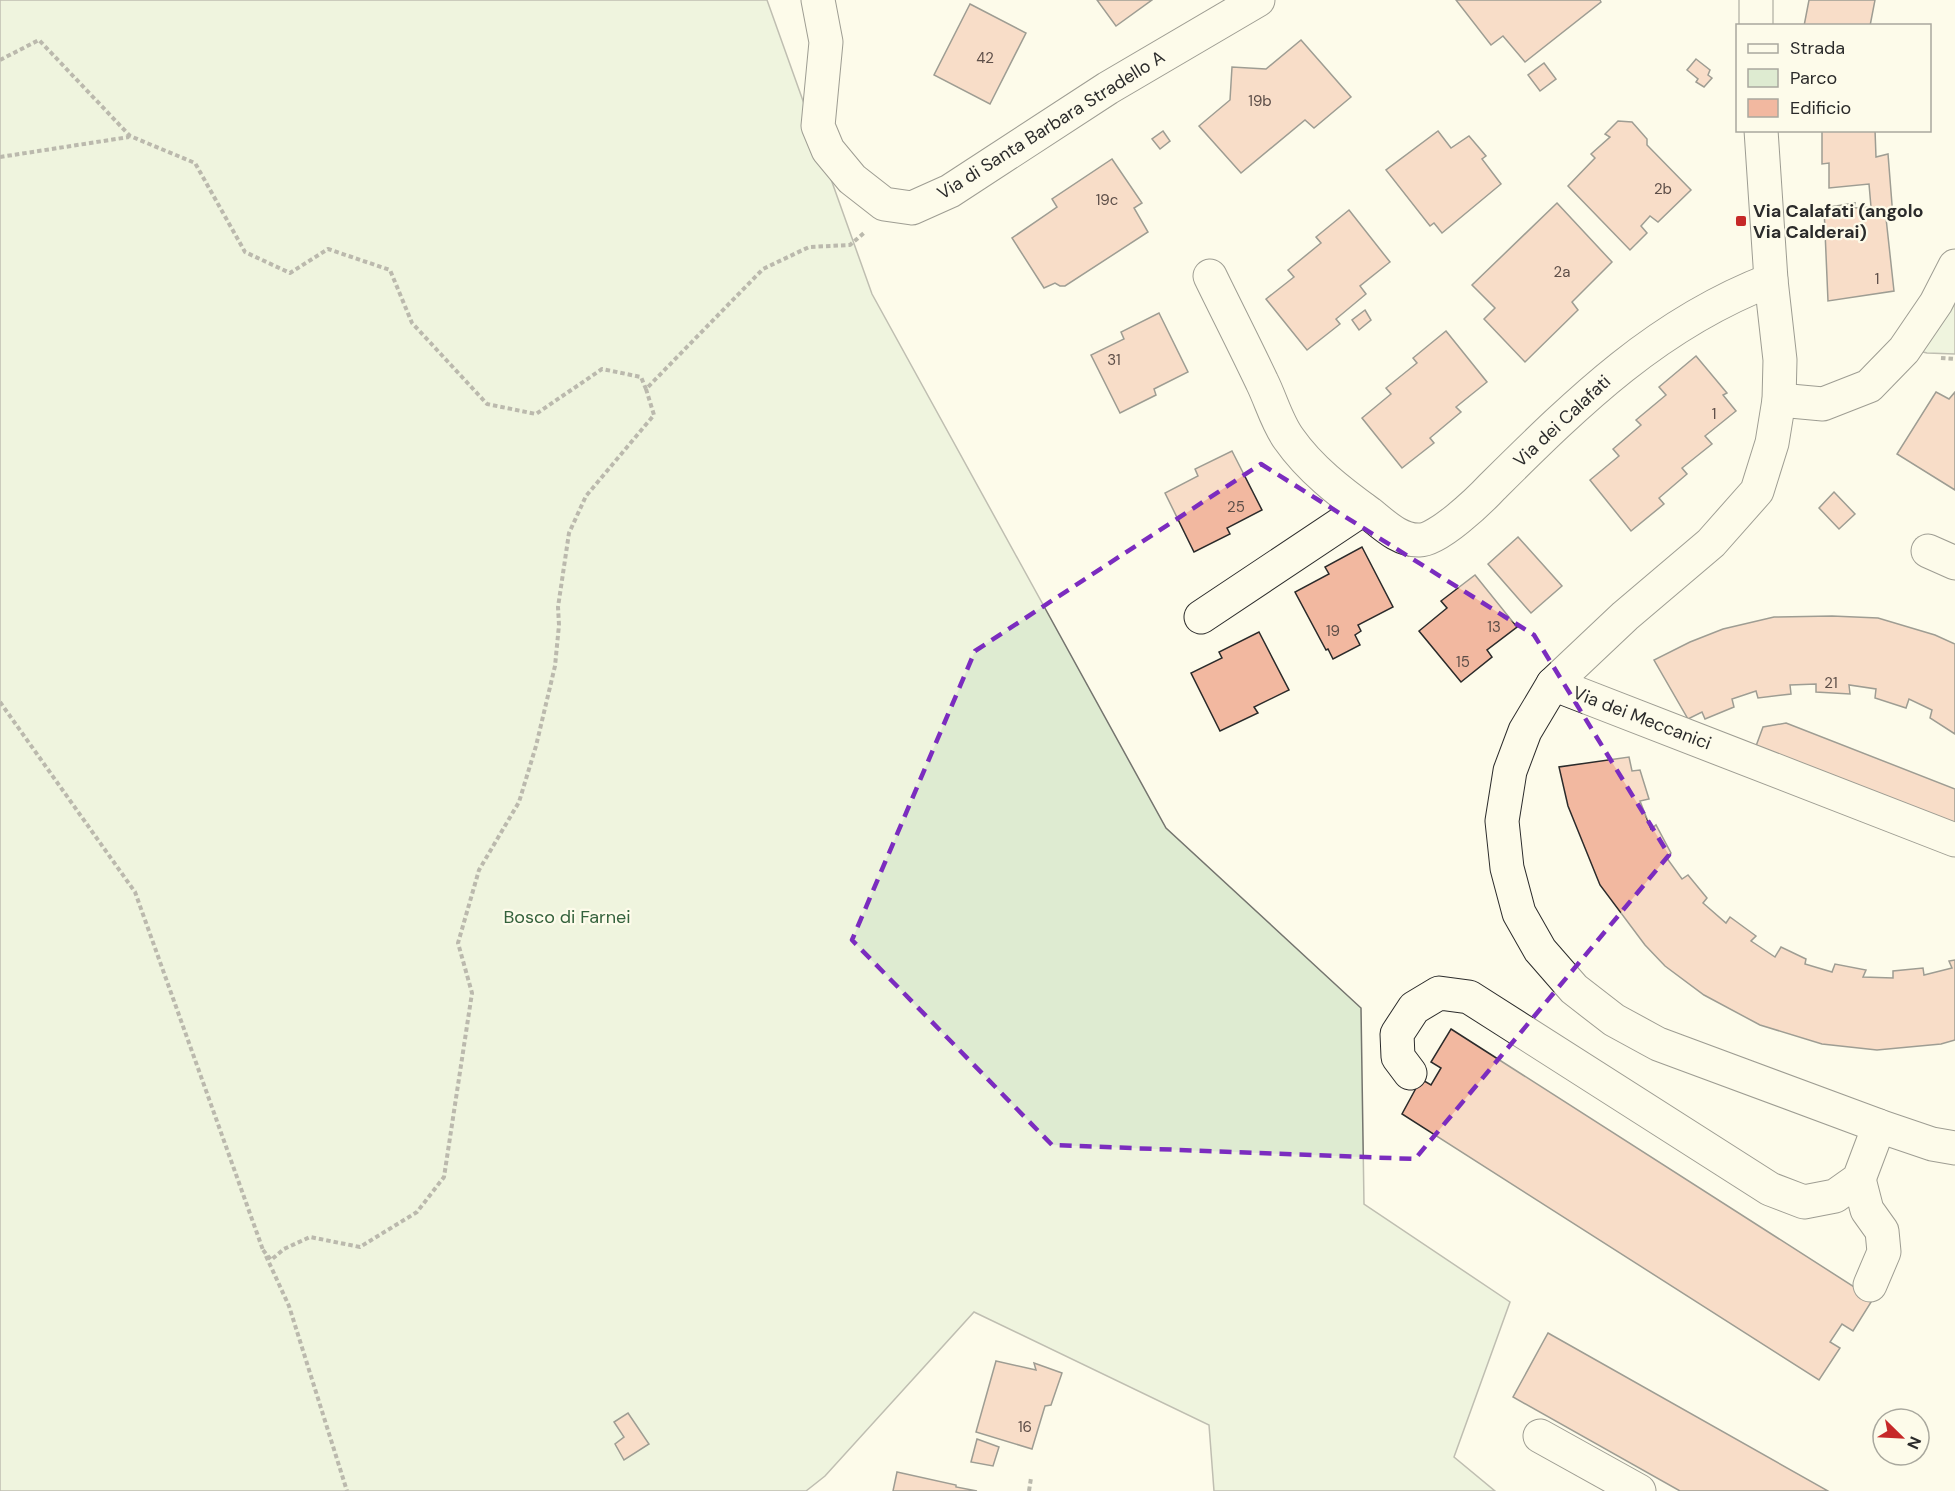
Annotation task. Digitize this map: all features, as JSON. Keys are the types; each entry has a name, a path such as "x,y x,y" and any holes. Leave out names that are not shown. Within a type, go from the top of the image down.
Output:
{"street":[{"path":"818,0 826,42 818,126 828,150 852,179 884,204 898,206"},
{"name":"Via di Santa Barbara Stradello A","path":"898,206 912,208 950,191 1108,88 1258,0"},
{"path":"1756,0 1756,24"},
{"path":"1553,684 1625,616 1711,543 1757,491 1772,443 1779,400 1780,360 1771,280 1761,132"},
{"path":"1779,400 1823,404 1869,386 1904,350 1936,303 1955,266"},
{"name":"Via dei Calafati","path":"1209,276 1288,438 1310,465 1363,509 1399,536 1421,541 1446,528 1486,494 1590,392 1630,358 1737,292 1771,280"},
{"path":"1201,617 1363,509"},
{"name":"Via dei Meccanici","path":"1955,840 1553,684 1525,731 1510,771 1502,821 1507,868 1519,913 1540,950 1574,989 1614,1020 1658,1044 1879,1126 1932,1144 1955,1148"},
{"path":"1410,1073 1398,1057 1397,1034 1414,1008 1439,993 1469,997 1770,1189 1804,1202 1835,1196 1858,1179 1879,1126"},
{"path":"1858,1179 1867,1210 1882,1231 1884,1252 1870,1285"},
{"path":"1540,1436 1639,1491"}],"path":[{"path":"0,60 39,40 130,136 195,163 245,252 290,273 328,249 390,270 412,322 487,404 536,414 602,369 641,377 654,415 586,496 569,533 558,606 559,625 555,666 536,746 519,802 479,870 458,943 472,993 444,1177 417,1212 360,1247 310,1237 284,1249 271,1260 263,1250"},
{"path":"0,158 130,136"},
{"path":"646,389 763,269 809,247 850,245 898,206"},
{"path":"0,702 135,892 263,1250 289,1306 346,1491"},
{"path":"1029,1491 1031,1478"}],"highlighted area":[{"path":"1261,464 1534,635 1669,855 1415,1159 1052,1145 852,940 975,651"}],"green space":[{"name":"Bosco di Farnei","path":"0,0 767,0 872,294 1166,828 1361,1008 1364,1204 1510,1302 1454,1457 1495,1491 1214,1491 1209,1425 974,1312 825,1476 806,1491 0,1491"},
{"path":"1955,299 1955,354 1919,351"}],"building":[{"path":"1097,0 1152,0 1116,26"},
{"path":"1456,0 1600,0 1601,2 1525,62 1503,36 1491,45"},
{"path":"1809,0 1875,0 1870,24 1804,24"},
{"path":"970,4 1026,33 990,104 934,75"},
{"path":"1301,40 1351,97 1314,128 1305,120 1241,173 1199,126 1230,100 1232,67 1266,69"},
{"path":"1696,59 1710,70 1708,75 1712,78 1704,87 1696,82 1698,79 1687,70"},
{"path":"1544,63 1556,79 1540,91 1528,75"},
{"path":"1618,121 1632,122 1647,139 1647,145 1691,190 1658,222 1650,216 1641,226 1647,233 1630,250 1568,186 1595,158 1591,154 1610,137 1605,134"},
{"path":"1163,131 1170,141 1160,149 1152,139"},
{"path":"1438,131 1451,148 1469,136 1486,156 1482,159 1501,184 1442,233 1434,223 1430,226 1386,170"},
{"path":"1822,132 1875,132 1876,157 1888,154 1893,217 1886,218 1894,291 1828,301 1824,208 1855,203 1854,208 1871,207 1869,184 1829,188 1829,163 1822,164"},
{"path":"1112,159 1142,203 1134,208 1148,232 1065,286 1055,283 1044,288 1012,238 1057,207 1052,199"},
{"path":"1557,203 1612,262 1572,302 1578,310 1525,362 1484,319 1495,308 1472,285"},
{"path":"1349,210 1390,262 1360,286 1366,294 1336,319 1340,324 1307,350 1266,299 1294,277 1288,270 1321,243 1316,237"},
{"path":"1365,310 1371,320 1359,330 1352,320"},
{"path":"1159,313 1188,372 1154,389 1156,395 1120,413 1091,355 1124,339 1121,332"},
{"path":"1446,331 1487,382 1456,407 1461,412 1430,438 1434,443 1402,468 1362,418 1391,394 1386,388 1417,363 1413,358"},
{"path":"1696,356 1727,393 1723,395 1736,411 1705,436 1712,444 1682,468 1687,474 1659,498 1664,504 1631,531 1590,480 1619,456 1613,449 1641,425 1636,420 1666,395 1659,387"},
{"path":"1936,392 1949,399 1955,392 1955,490 1897,454"},
{"path":"1232,451 1262,510 1227,528 1230,534 1194,552 1165,493 1198,476 1195,469"},
{"path":"1834,492 1855,514 1839,529 1819,508"},
{"path":"1518,537 1562,586 1531,613 1488,564"},
{"path":"1362,547 1393,607 1358,625 1361,631 1355,635 1360,645 1333,659 1295,592 1329,574 1325,567"},
{"path":"1475,575 1517,627 1487,650 1492,657 1461,682 1419,631 1447,608 1441,601"},
{"path":"1774,617 1878,618 1935,635 1955,644 1955,734 1930,718 1932,710 1909,699 1906,708 1875,698 1876,689 1849,685 1850,694 1816,692 1816,684 1790,685 1791,694 1758,698 1756,691 1732,699 1734,707 1705,719 1702,712 1688,719 1654,660 1723,629"},
{"path":"1259,632 1289,690 1254,707 1258,713 1220,731 1191,673 1222,658 1219,652"},
{"path":"1786,723 1955,789 1955,823 1756,746 1763,727"},
{"path":"1629,757 1632,771 1640,770 1649,799 1640,801 1651,829 1656,825 1671,853 1666,857 1682,879 1688,875 1707,898 1703,903 1726,923 1730,917 1756,936 1751,941 1775,957 1781,947 1806,959 1805,964 1832,972 1835,964 1866,970 1863,977 1893,978 1893,971 1923,968 1924,975 1952,968 1949,961 1955,960 1955,1040 1941,1044 1877,1050 1822,1044 1760,1025 1704,995 1665,966 1645,945 1600,885 1568,806 1559,767"},
{"path":"1451,1029 1873,1299 1853,1331 1842,1324 1830,1342 1840,1348 1819,1380 1402,1114 1421,1079 1431,1085 1441,1068 1431,1062"},
{"path":"1548,1333 1828,1491 1680,1491 1513,1397"},
{"path":"996,1361 1036,1370 1034,1363 1062,1373 1051,1405 1045,1406 1032,1449 976,1432"},
{"path":"628,1413 649,1444 624,1460 615,1444 624,1437 614,1422"},
{"path":"977,1439 999,1447 993,1466 971,1462"},
{"path":"897,1472 956,1485 956,1487 977,1491 893,1491"}],"place":[{"name":"Via Calafati (angolo Via Calderai)","path":"1741,221"}]}
